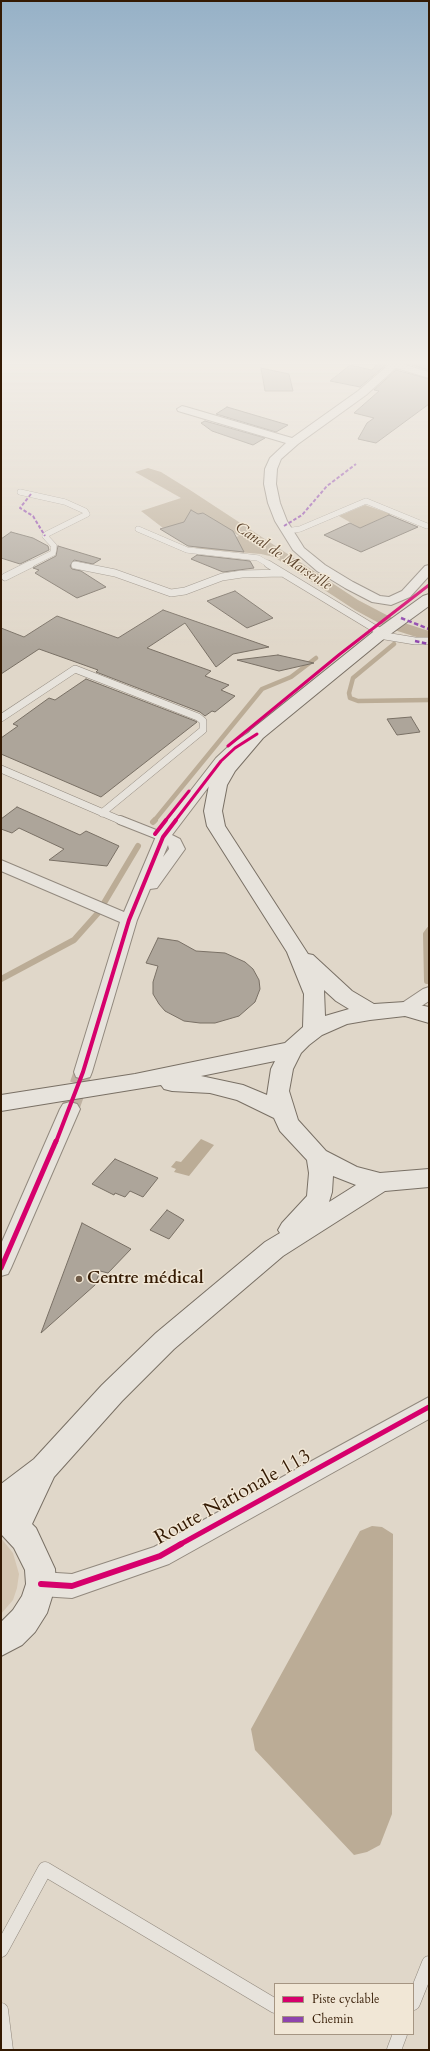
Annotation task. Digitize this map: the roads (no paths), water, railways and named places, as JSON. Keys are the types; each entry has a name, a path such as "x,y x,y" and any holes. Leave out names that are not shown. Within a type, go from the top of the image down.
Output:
{"main road":[{"path":"404,617 429,595"},
{"path":"314,1030 314,994 311,982 297,952 216,826 213,811 218,785 227,769 257,734 383,632 429,599"},
{"path":"297,952 344,996 370,1012"},
{"path":"429,1015 405,1009 370,1012 342,1018 314,1030 301,1039 292,1049 282,1069 278,1091 283,1113 288,1125 318,1157 350,1174 380,1182 429,1178"},
{"path":"1,1103 135,1082 292,1049"},
{"path":"135,1082 210,1085 243,1093 283,1113"},
{"path":"274,1249 318,1200 321,1173 318,1157"},
{"path":"1,1641 11,1634 24,1621 36,1602 41,1584 40,1568 25,1538 6,1515 44,1468 112,1394 165,1341 274,1249 380,1182"}],"street":[{"path":"277,457 271,469 270,484 274,504 287,531 303,554 349,585 377,599 391,601 406,594 429,569"},
{"path":"83,1072 129,920 163,837 221,761 235,748 257,734"},
{"path":"1,865 129,920"},
{"path":"405,1009 429,993"},
{"path":"1,1268 70,1109"},
{"name":"Route Nationale 113","path":"41,1584 72,1586 160,1556 429,1407"}],"lane":[{"path":"5,577 53,553 54,546 45,536 87,514 85,511 65,502 20,492"},
{"path":"287,531 300,529 366,501 427,526"},
{"path":"138,529 187,550 258,558 347,613 383,632 414,641 429,641"},
{"path":"75,565 115,572 171,593 185,591 222,577 282,572"},
{"path":"1,718 75,669 198,717 203,721 203,730 102,813"},
{"path":"1,769 102,813 163,837"},
{"path":"1,1950 45,1869 274,2005"},
{"path":"414,2000 429,1963"},
{"path":"1,2010 6,2050"},
{"path":"394,2050 400,2035"}],"water":[{"name":"Canal de Marseille","path":"148,468 161,472 190,490 358,600 398,621 429,631 429,641 388,628 355,610 274,557 261,554 201,549 191,546 227,540 239,536 203,513 173,532 166,527 163,528 141,511 181,498 135,472"},
{"path":"365,505 391,514 360,528 339,516"},
{"path":"201,1139 214,1145 189,1176 174,1172 176,1169 171,1167 176,1161 181,1162"},
{"path":"372,1526 382,1527 393,1534 392,1814 380,1845 367,1852 354,1855 255,1750 251,1729 360,1531"}],"waterway":[{"path":"394,644 353,678 349,693 350,698 358,701 429,700"},
{"path":"154,821 262,689 291,677 316,658"},
{"path":"104,903 138,846"},
{"path":"1,979 74,940 98,913"},
{"path":"427,981 426,934 429,930"}],"tunnel":[{"path":"70,1109 83,1072"}],"place":[{"name":"Centre médical","path":"79,1279"}]}
